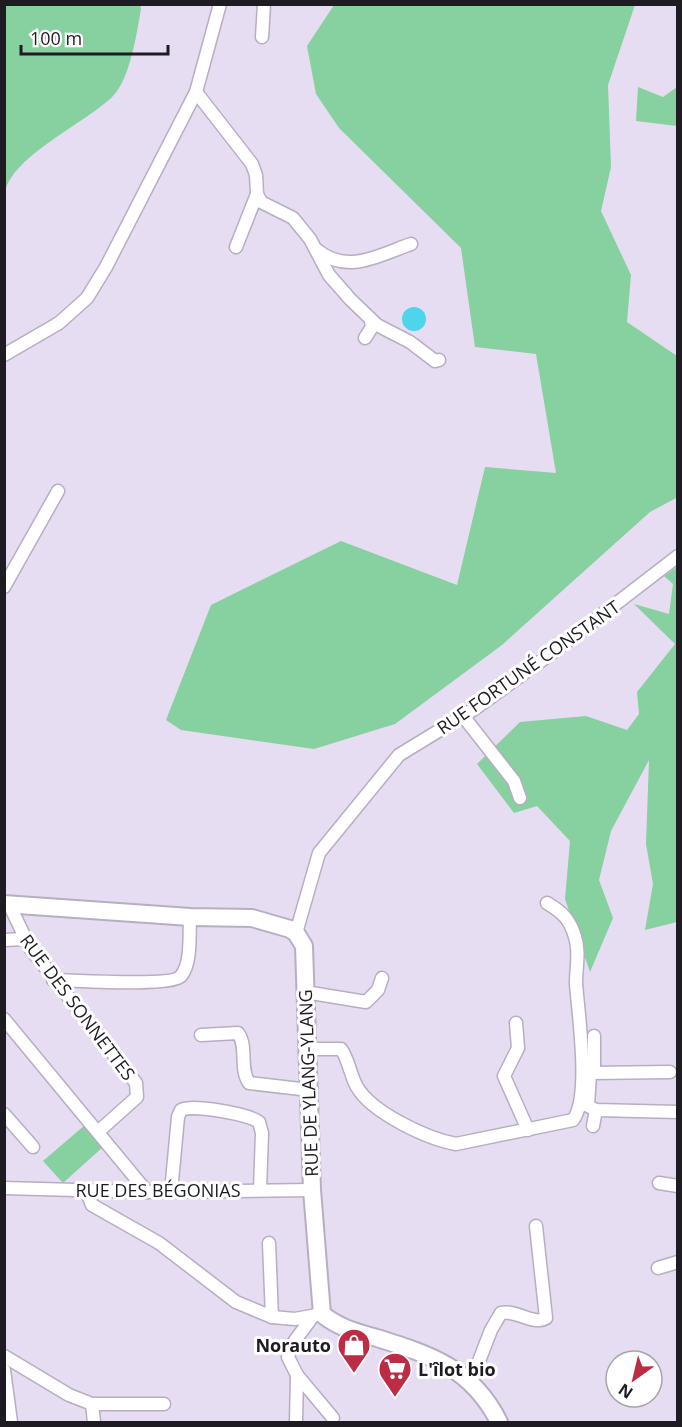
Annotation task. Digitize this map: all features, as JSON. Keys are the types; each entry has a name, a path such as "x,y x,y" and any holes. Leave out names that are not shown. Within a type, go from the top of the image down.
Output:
{"street":[{"path":"4,355 58,323 87,298 106,267 196,92 219,4"},
{"path":"262,37 264,4"},
{"path":"196,92 252,164 256,175 257,194 261,202 293,218 317,250 329,258 358,263 411,244"},
{"path":"236,247 257,194"},
{"path":"317,250 318,258 329,275 371,321 410,342 428,357 439,360"},
{"path":"365,338 372,327 371,321"},
{"path":"4,587 58,491"},
{"name":"RUE FORTUNÉ CONSTANT","path":"296,933 315,862 324,846 399,755 463,716 552,653 678,556"},
{"path":"463,716 514,781 520,798"},
{"path":"306,1049 341,1049 363,1094 399,1123 433,1139 456,1144 573,1120 580,1108 582,1036 576,980 578,951 570,923 563,912 547,903"},
{"path":"7,904 266,920 296,933"},
{"name":"RUE DES SONNETTES","path":"7,904 24,939 53,980 136,1083 137,1097 99,1131"},
{"path":"53,980 160,982 178,978 182,975 187,959 189,917"},
{"name":"RUE DE YLANG-YLANG","path":"296,933 304,946 317,1315"},
{"path":"4,940 24,939"},
{"path":"306,992 366,1002 378,990 382,978"},
{"path":"4,1019 99,1131 147,1192"},
{"path":"516,1023 518,1048 504,1076 528,1130"},
{"path":"201,1035 238,1033 242,1040 244,1076 249,1083 309,1090"},
{"path":"594,1036 594,1072"},
{"path":"670,1072 594,1072 589,1075 588,1106 596,1110 678,1112"},
{"path":"171,1192 178,1117 181,1110 193,1108 246,1116 259,1122 262,1133 260,1190"},
{"path":"593,1126 596,1110"},
{"path":"4,1114 33,1147"},
{"path":"658,1184 678,1186"},
{"name":"RUE DES BÉGONIAS","path":"4,1188 147,1192 312,1190"},
{"path":"86,1190 92,1205 159,1243 236,1302 272,1317 295,1318 317,1315 342,1328 428,1355 450,1366 471,1382 485,1398 499,1422"},
{"path":"471,1382 491,1330 501,1313 514,1313 537,1320 546,1318 536,1226"},
{"path":"269,1243 272,1317"},
{"path":"658,1268 678,1262"},
{"path":"317,1315 289,1350 290,1364 333,1418"},
{"path":"4,1356 69,1395 92,1404 164,1404"},
{"path":"4,1370 10,1422"},
{"path":"296,1422 297,1375"},
{"path":"92,1404 94,1422"}],"green space":[{"path":"5,4 140,4 141,9 132,55 119,88 102,106 35,153 10,180 5,193"},
{"path":"334,5 635,5 608,85 611,167 601,211 631,275 627,322 677,356 678,497 650,512 502,645 395,724 314,749 181,730 166,720 211,605 341,541 457,585 485,467 556,473 536,354 475,347 461,248 339,128 316,94 307,46"},
{"path":"638,87 663,97 677,87 677,126 636,121"},
{"path":"677,567 677,922 645,930 653,884 646,844 649,760 611,831 599,880 613,918 590,972 565,899 570,841 537,806 514,813 477,764 520,722 586,716 627,730 639,714 637,692 675,644 634,604 669,614 673,584 664,576"},
{"path":"85,1125 104,1146 63,1183 43,1161"}],"water":[{"path":"414,307 423,310 426,319 423,328 414,331 405,328 402,319 405,310"}],"place":[{"name":"Norauto","path":"354,1374"},
{"name":"L'îlot bio","path":"395,1398"}]}
